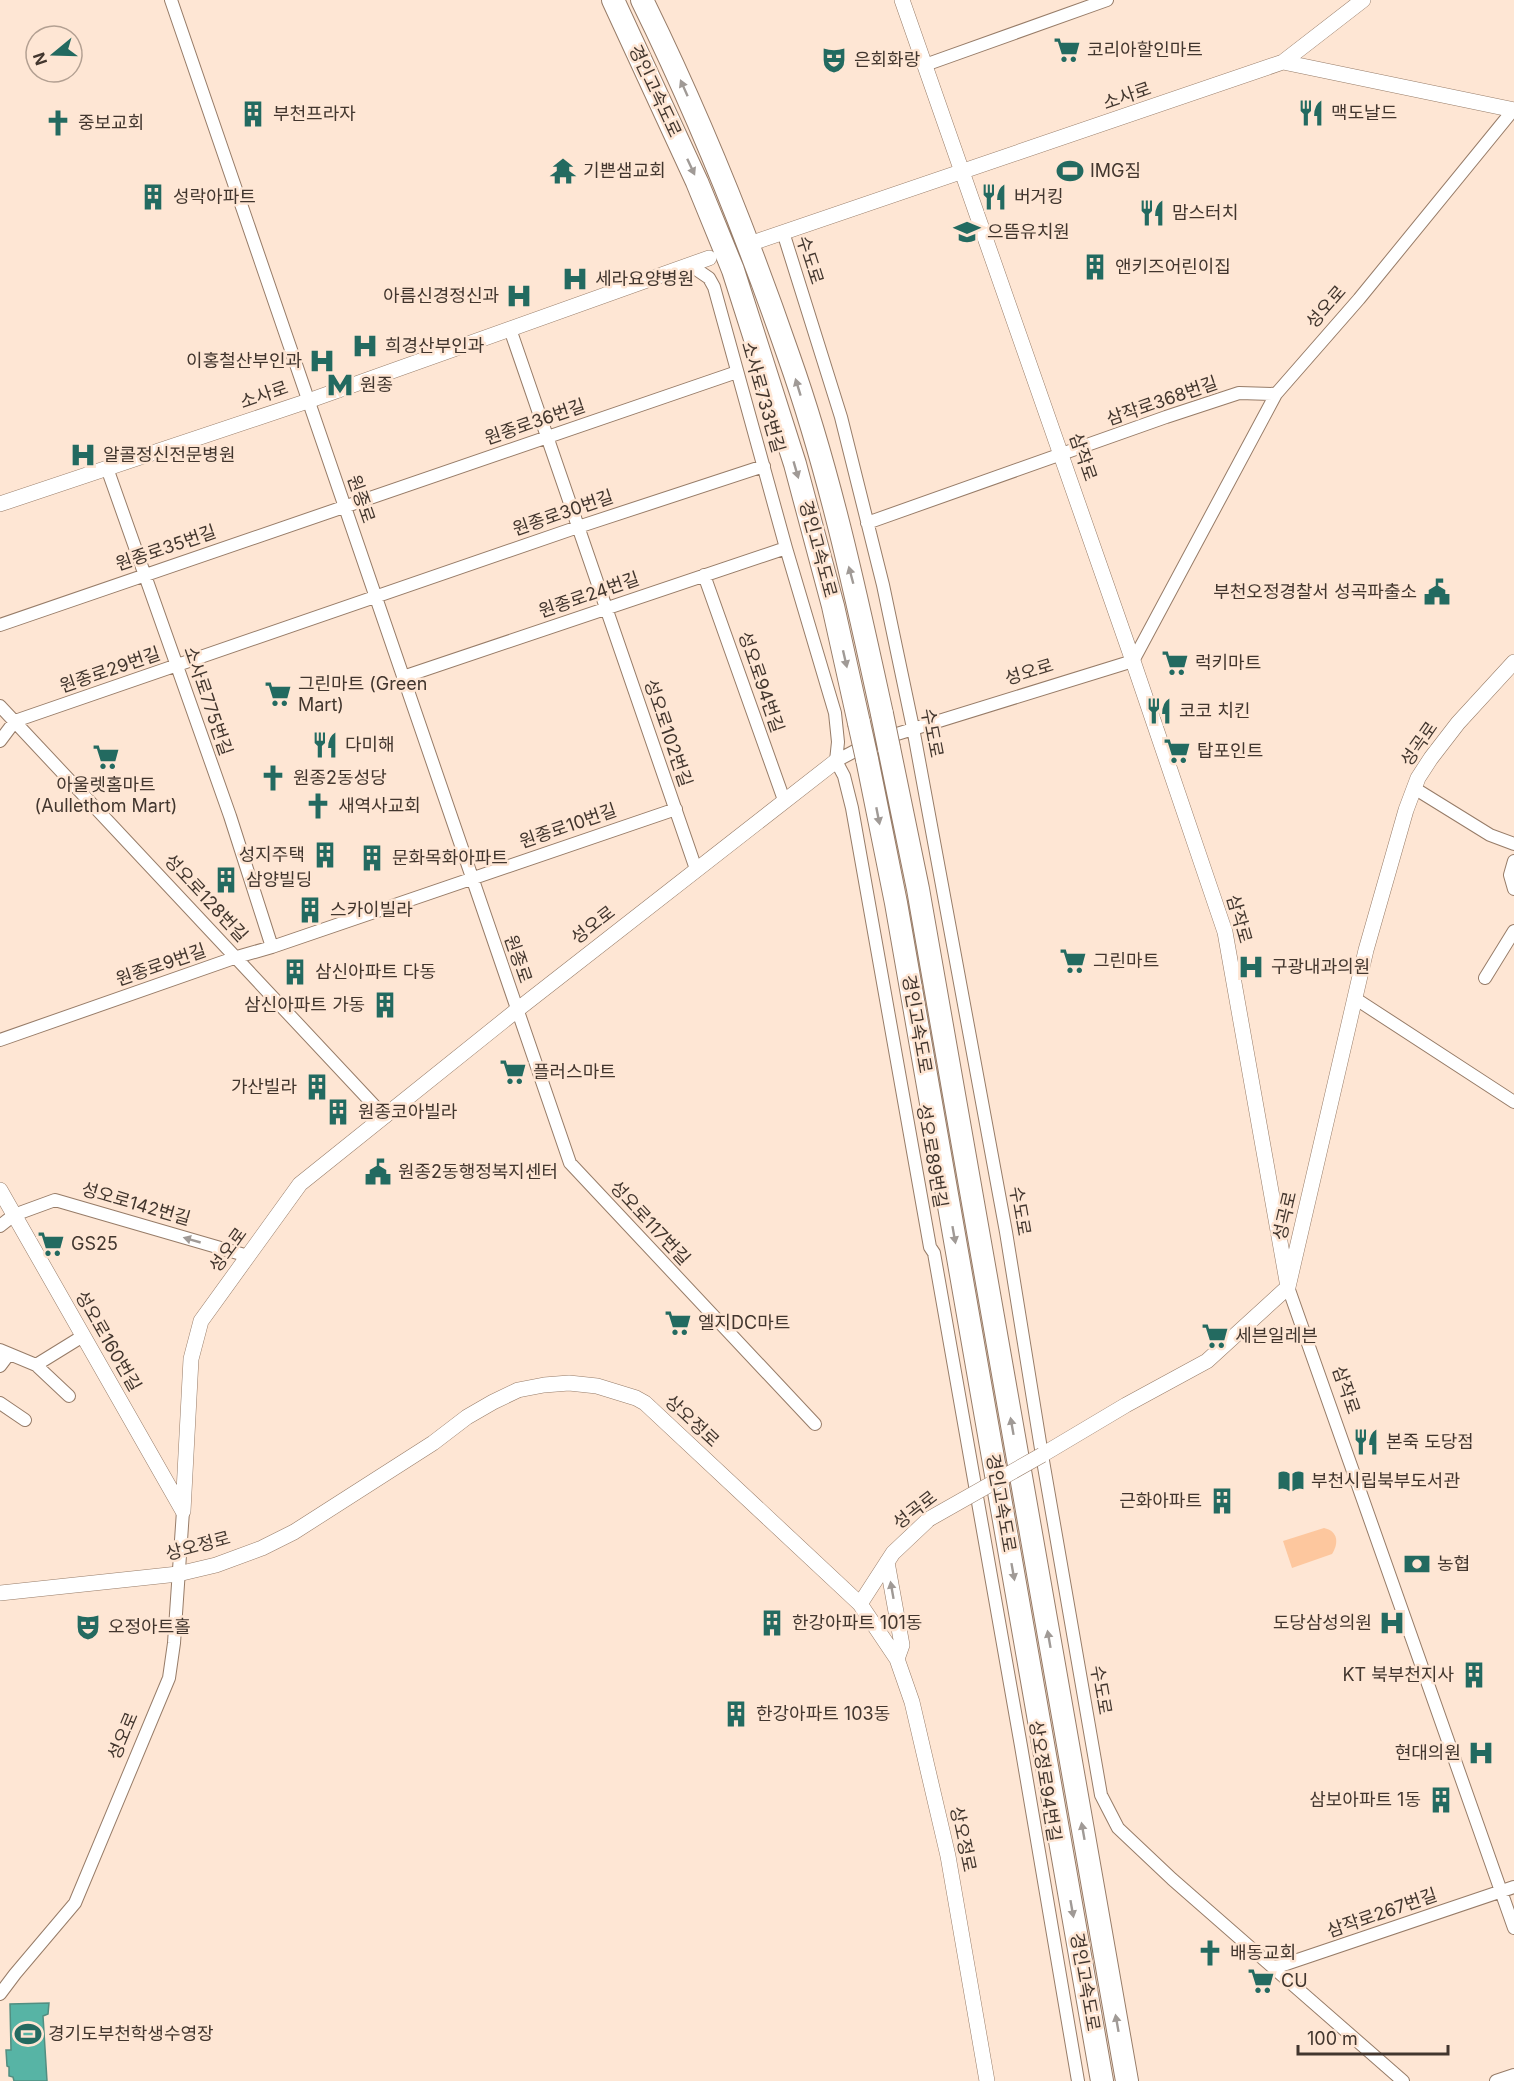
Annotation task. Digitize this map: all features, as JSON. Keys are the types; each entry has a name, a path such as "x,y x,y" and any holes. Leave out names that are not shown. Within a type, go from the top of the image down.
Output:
{"highway":[{"name":"경인고속도로","path":"613,0 697,182 734,270 795,464 833,606 896,903 1102,2081"},
{"name":"경인고속도로","path":"642,0 721,171 790,359 833,507 858,604 918,889 1127,2081"}],"street":[{"name":"원종로","path":"171,0 517,1010"},
{"name":"삼작로","path":"902,0 1062,456 1225,932 1288,1287 1514,1928"},
{"path":"925,65 1107,0"},
{"path":"1283,62 1363,0"},
{"name":"소사로","path":"758,240 1283,62"},
{"path":"1283,62 1514,110"},
{"name":"성오로","path":"0,1994 75,1903 169,1678 174,1643 183,1511 190,1359 201,1321 300,1184 517,1010 836,760 860,747 913,728 1133,661 1276,394 1359,299 1514,110"},
{"name":"수도로","path":"783,232 841,417 913,728 1006,1232 1041,1455 1101,1796 1118,1828 1403,2081"},
{"name":"소사로","path":"0,504 308,400 709,258"},
{"name":"소사로733번길","path":"690,265 710,278 714,287 786,548 835,712 838,742 836,760"},
{"name":"성오로102번길","path":"510,329 696,869"},
{"name":"원종로36번길","path":"344,506 737,372"},
{"name":"삼작로368번길","path":"867,523 1239,393 1276,394"},
{"name":"원종로30번길","path":"375,597 578,526 764,466"},
{"name":"소사로775번길","path":"106,468 230,816 272,948"},
{"name":"원종로35번길","path":"0,625 344,506"},
{"name":"원종로24번길","path":"403,677 786,548"},
{"name":"성오로94번길","path":"704,575 784,800"},
{"name":"원종로29번길","path":"15,721 375,597"},
{"name":"성곡로","path":"860,1604 893,1552 929,1519 1126,1405 1208,1361 1288,1287 1378,905 1406,810 1418,778 1431,758 1451,732 1514,662"},
{"name":"성오로128번길","path":"0,706 385,1117"},
{"path":"0,741 15,721"},
{"name":"성오로89번길","path":"836,760 844,776 852,807 975,1487"},
{"path":"1414,788 1490,835 1514,844"},
{"name":"원종로10번길","path":"472,878 676,809"},
{"path":"1514,861 1510,875 1514,889"},
{"name":"원종로9번길","path":"0,1040 472,878"},
{"path":"1485,978 1514,931"},
{"path":"1356,999 1514,1102"},
{"name":"성오로117번길","path":"517,1010 570,1163 815,1424"},
{"name":"성오로160번길","path":"0,1190 183,1511"},
{"name":"성오로142번길","path":"0,1226 14,1215 55,1200 248,1256"},
{"path":"36,1365 83,1336"},
{"path":"0,1366 4,1352 36,1365 69,1396"},
{"name":"상오정로","path":"0,1593 178,1574 216,1565 262,1548 294,1532 433,1443 467,1417 518,1390 569,1383 597,1386 636,1398 645,1403 860,1604 897,1659 912,1702 948,1856 987,2081"},
{"path":"0,1403 25,1420"},
{"name":"상오정로94번길","path":"975,1487 1022,1746 1078,2081"},
{"path":"887,1562 902,1644 897,1659"},
{"name":"삼작로267번길","path":"1274,1968 1514,1887"},
{"path":"1496,2081 1514,2075"}],"shaded area":[{"path":"1324,1528 1332,1532 1336,1538 1336,1546 1332,1554 1292,1568 1283,1541"}],"water":[{"name":"경기도부천학생수영장","path":"49,2003 48,2014 43,2016 47,2081 14,2081 13,2077 9,2076 6,2050 11,2050 10,2004"}],"place":[{"name":"코리아할인마트","path":"1067,50"},
{"name":"은회화랑","path":"834,60"},
{"name":"맥도날드","path":"1311,113"},
{"name":"부천프라자","path":"253,114"},
{"name":"중보교회","path":"58,123"},
{"name":"기쁜샘교회","path":"563,171"},
{"name":"IMG짐","path":"1070,171"},
{"name":"성락아파트","path":"153,197"},
{"name":"버거킹","path":"994,197"},
{"name":"맘스터치","path":"1152,213"},
{"name":"으뜸유치원","path":"967,232"},
{"name":"앤키즈어린이집","path":"1095,267"},
{"name":"세라요양병원","path":"575,279"},
{"name":"아름신경정신과","path":"519,296"},
{"name":"희경산부인과","path":"365,346"},
{"name":"이홍철산부인과","path":"322,361"},
{"name":"원종","path":"340,385"},
{"name":"알콜정신전문병원","path":"83,455"},
{"name":"부천오정경찰서 성곡파출소","path":"1437,592"},
{"name":"럭키마트","path":"1175,663"},
{"name":"그린마트 (Green Mart)","path":"278,694"},
{"name":"코코 치킨","path":"1159,711"},
{"name":"다미해","path":"325,745"},
{"name":"탑포인트","path":"1177,751"},
{"name":"아울렛홈마트 (Aullethom Mart)","path":"106,757"},
{"name":"원종2동성당","path":"273,778"},
{"name":"새역사교회","path":"318,806"},
{"name":"성지주택","path":"325,855"},
{"name":"문화목화아파트","path":"372,858"},
{"name":"삼양빌딩","path":"226,880"},
{"name":"스카이빌라","path":"310,910"},
{"name":"그린마트","path":"1073,961"},
{"name":"구광내과의원","path":"1251,967"},
{"name":"삼신아파트 다동","path":"295,972"},
{"name":"삼신아파트 가동","path":"385,1005"},
{"name":"플러스마트","path":"513,1072"},
{"name":"가산빌라","path":"317,1087"},
{"name":"원종코아빌라","path":"338,1112"},
{"name":"원종2동행정복지센터","path":"378,1172"},
{"name":"GS25","path":"51,1244"},
{"name":"엘지DC마트","path":"678,1323"},
{"name":"세븐일레븐","path":"1215,1336"},
{"name":"본죽 도당점","path":"1366,1442"},
{"name":"부천시립북부도서관","path":"1291,1481"},
{"name":"근화아파트","path":"1222,1501"},
{"name":"농협","path":"1417,1564"},
{"name":"한강아파트 101동","path":"772,1623"},
{"name":"도당삼성의원","path":"1392,1623"},
{"name":"오정아트홀","path":"88,1627"},
{"name":"KT 북부천지사","path":"1474,1675"},
{"name":"한강아파트 103동","path":"736,1714"},
{"name":"현대의원","path":"1481,1753"},
{"name":"삼보아파트 1동","path":"1441,1800"},
{"name":"배동교회","path":"1210,1953"},
{"name":"CU","path":"1261,1981"},
{"name":"경기도부천학생수영장","path":"28,2034"}]}
